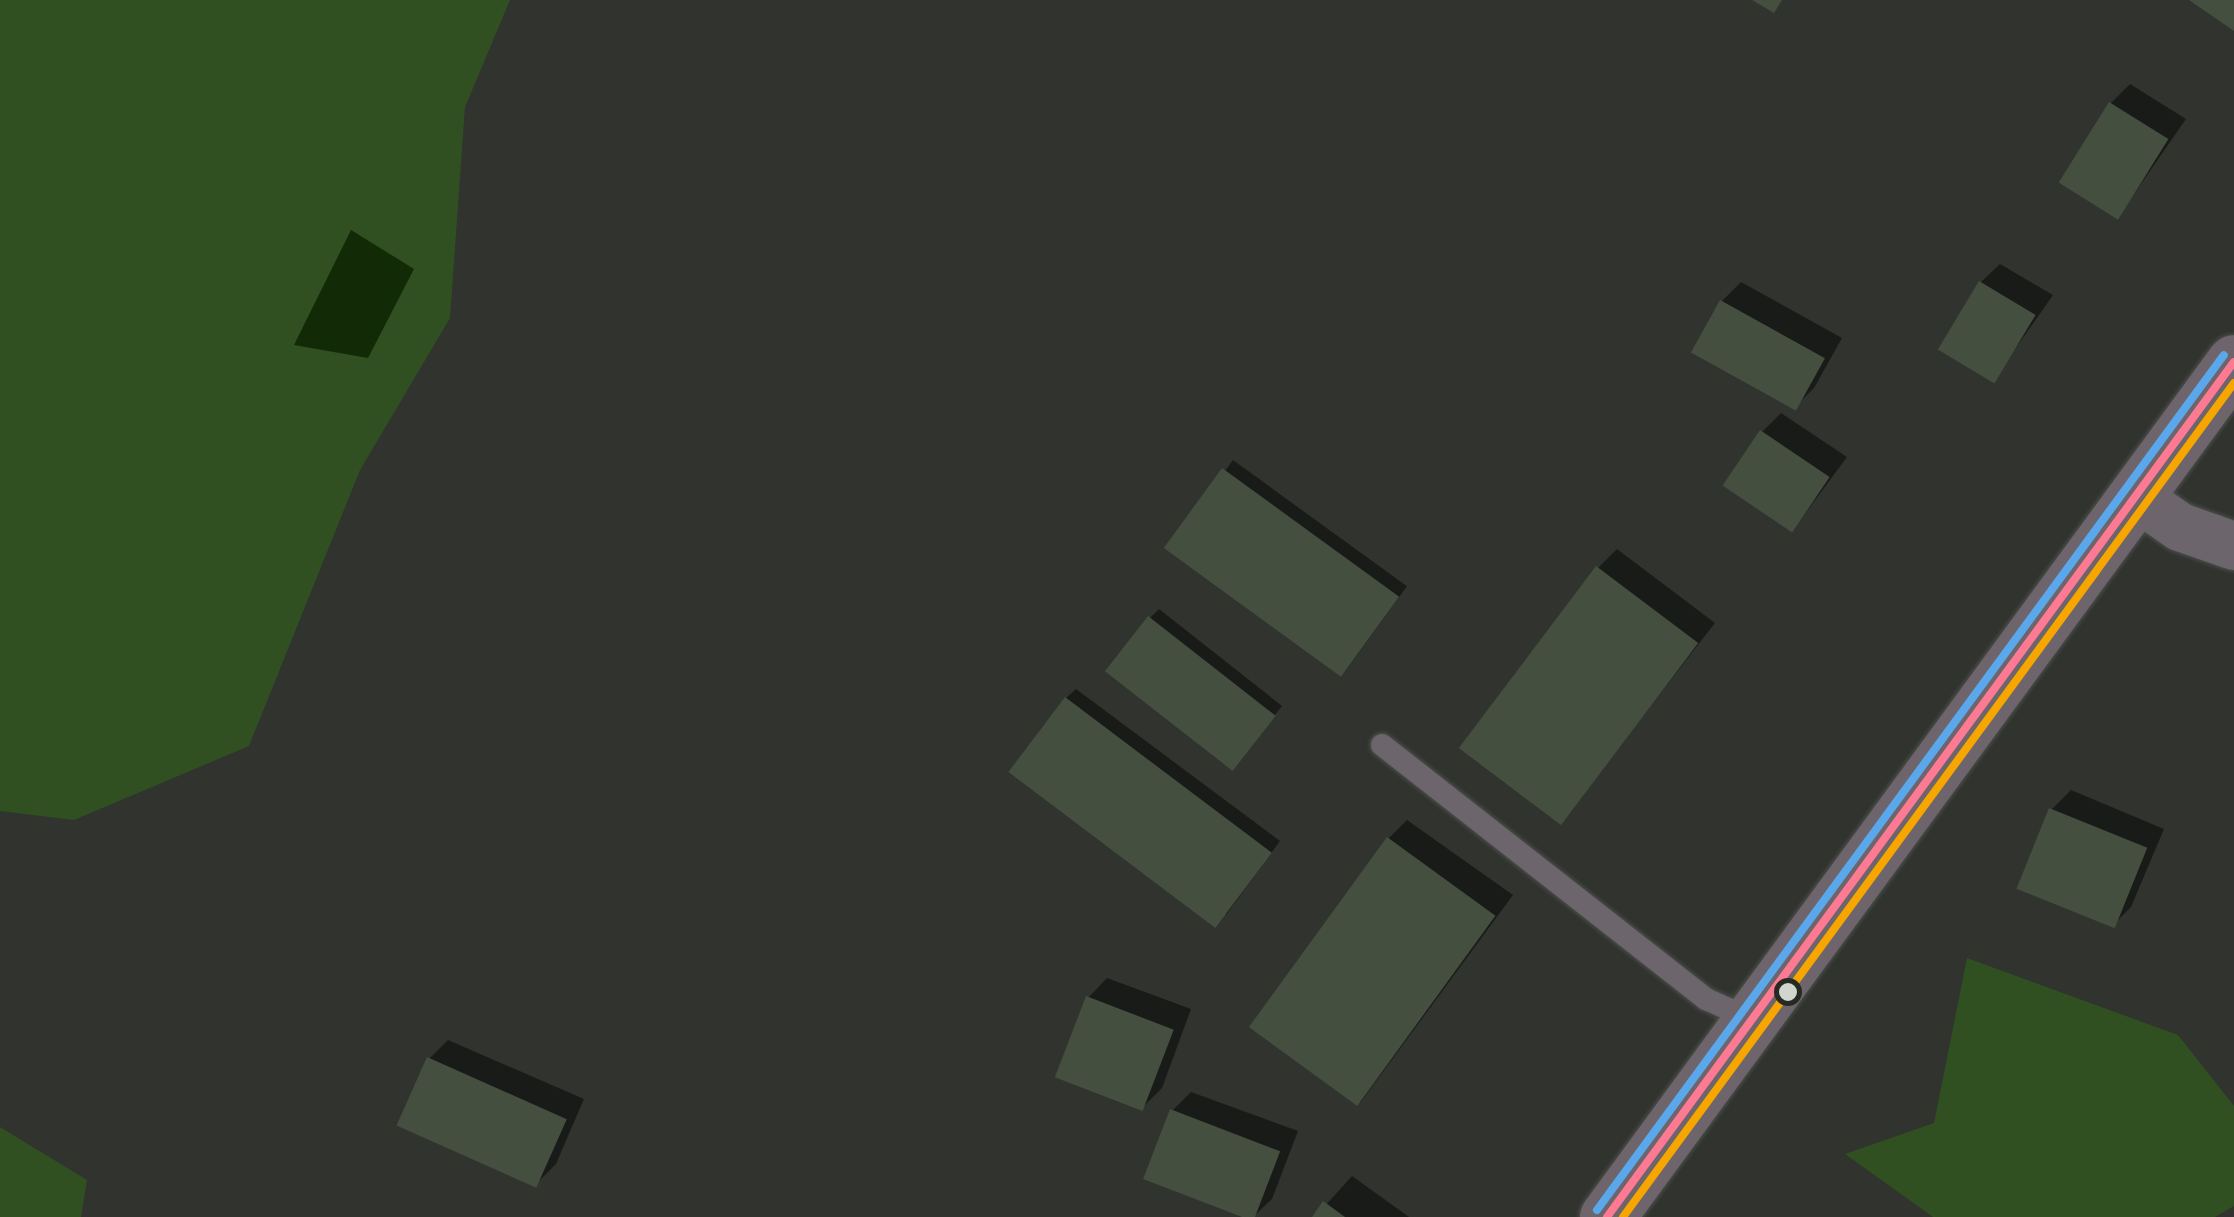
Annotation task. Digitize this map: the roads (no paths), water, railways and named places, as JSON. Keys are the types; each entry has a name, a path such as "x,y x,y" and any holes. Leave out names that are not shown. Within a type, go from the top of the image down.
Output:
{"main road":[{"path":"1607,1217 2234,362"}],"street":[{"path":"2134,495 2180,527 2234,546"}],"lane":[{"path":"1382,745 1706,998 1753,1020"}]}
